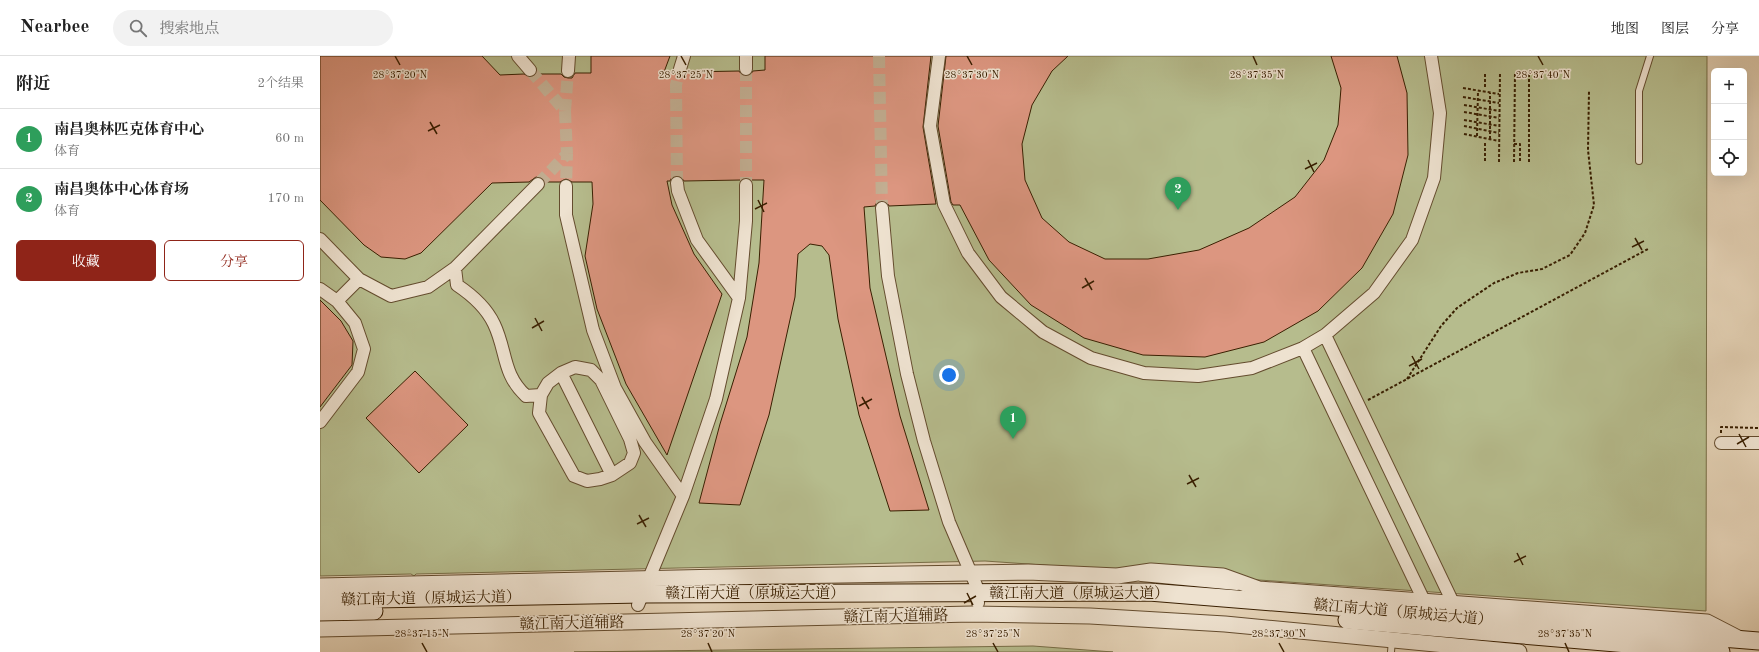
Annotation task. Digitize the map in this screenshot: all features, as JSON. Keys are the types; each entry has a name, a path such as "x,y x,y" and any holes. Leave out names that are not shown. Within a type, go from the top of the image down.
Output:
{"main road":[{"name":"赣江南大道（原城运大道）","path":"320,600 644,592 1144,602 1430,614 1759,641"},
{"name":"赣江南大道（原城运大道）","path":"320,612 644,592"},
{"name":"赣江南大道（原城运大道）","path":"1460,617 1721,652"}],"street":[{"path":"518,56 530,70"},
{"path":"568,71 569,56"},
{"path":"680,69 684,56"},
{"path":"746,56 746,69"},
{"path":"939,56 930,126 944,204 968,253 1001,297 1043,332 1091,358 1144,372 1198,376 1252,368 1303,348 1325,335 1374,293 1412,240 1434,178 1440,113 1431,56"},
{"path":"677,183 678,191 697,240 739,298"},
{"path":"320,239 359,278 391,296 428,287 455,268 538,184"},
{"path":"644,592 683,496 716,399 739,298 746,221 746,185"},
{"path":"566,186 566,215 593,330 611,389 634,453 630,463 612,475 587,481 574,476 540,413 541,395 548,383 561,373 575,367 591,370 611,389 645,442 683,496"},
{"path":"882,208 888,276 907,374 924,441 949,522 976,585 978,598"},
{"path":"455,268 457,285 471,294 484,307 494,324 509,375 516,387 526,396 541,395"},
{"path":"337,301 359,278"},
{"path":"320,290 337,301 355,323 364,349 358,372 320,422"},
{"path":"1325,335 1460,617"},
{"path":"1303,348 1430,614"},
{"path":"561,373 612,475"},
{"path":"630,439 645,442"},
{"path":"1721,443 1759,443"},
{"path":"320,586 644,592 971,573 1028,572 1117,576 1150,571 1223,576 1259,589 1460,617"},
{"name":"赣江南大道辅路","path":"320,629 980,614 1090,616 1225,624 1392,646 1519,652"}],"lane":[{"path":"1639,161 1639,91 1650,56"}],"path":[{"path":"1485,72 1485,87"},
{"path":"1499,162 1500,73"},
{"path":"1514,162 1515,73"},
{"path":"1529,74 1529,162"},
{"path":"1464,88 1500,94"},
{"path":"1477,136 1478,91"},
{"path":"1407,379 1441,326 1457,308 1494,283 1518,273 1542,268 1570,255 1585,233 1594,205 1588,150 1589,91"},
{"path":"1490,93 1490,139"},
{"path":"1464,97 1499,103"},
{"path":"1464,105 1499,111"},
{"path":"1464,112 1499,118"},
{"path":"1464,120 1499,126"},
{"path":"1464,126 1499,133"},
{"path":"1464,134 1499,141"},
{"path":"1485,144 1486,162"},
{"path":"1514,144 1520,144 1520,162"},
{"path":"1358,405 1648,249"}],"green space":[{"path":"320,56 1707,56 1706,611 985,561 416,574 414,576 411,574 320,576"},
{"path":"1033,646 1113,652 575,652"}],"building":[{"path":"320,56 482,56 500,75 524,74 531,77 536,74 561,74 564,77 572,78 575,73 591,73 591,56 670,56 664,72 673,72 678,76 682,76 687,72 739,71 742,75 746,76 750,75 753,71 765,70 765,56 931,56 923,127 936,204 889,206 886,201 882,201 877,202 875,206 864,207 870,288 900,416 929,510 890,511 859,415 838,319 829,255 822,246 810,244 798,254 795,297 769,415 740,505 699,503 720,424 747,337 759,263 764,180 751,180 746,178 741,180 684,181 680,176 676,176 672,177 670,181 667,181 672,205 694,254 722,294 667,455 626,384 597,309 585,256 593,204 592,182 572,182 566,179 560,182 545,182 543,178 536,177 529,182 492,183 421,253 405,259 381,257 364,245 320,200"},
{"path":"946,56 1068,56 1052,71 1032,105 1022,144 1025,180 1042,218 1069,242 1105,259 1148,259 1199,250 1249,228 1295,197 1324,160 1338,125 1341,88 1331,56 1397,56 1407,93 1408,155 1393,214 1362,268 1318,311 1264,342 1205,357 1143,355 1084,338 1031,305 989,260 960,205 953,205 951,202 938,126"},
{"path":"320,300 341,321 353,341 352,365 320,407"},
{"path":"415,371 468,425 419,473 366,418"}],"tunnel":[{"path":"879,56 882,208"},
{"path":"677,183 676,85 680,69"},
{"path":"746,69 746,185"},
{"path":"530,70 565,111 568,71"},
{"path":"565,111 567,154"},
{"path":"538,184 567,154 566,186"}],"place":[{"name":"南昌奥体中心体育场","path":"1178,210"},
{"name":"南昌奥林匹克体育中心","path":"1013,439"}]}
